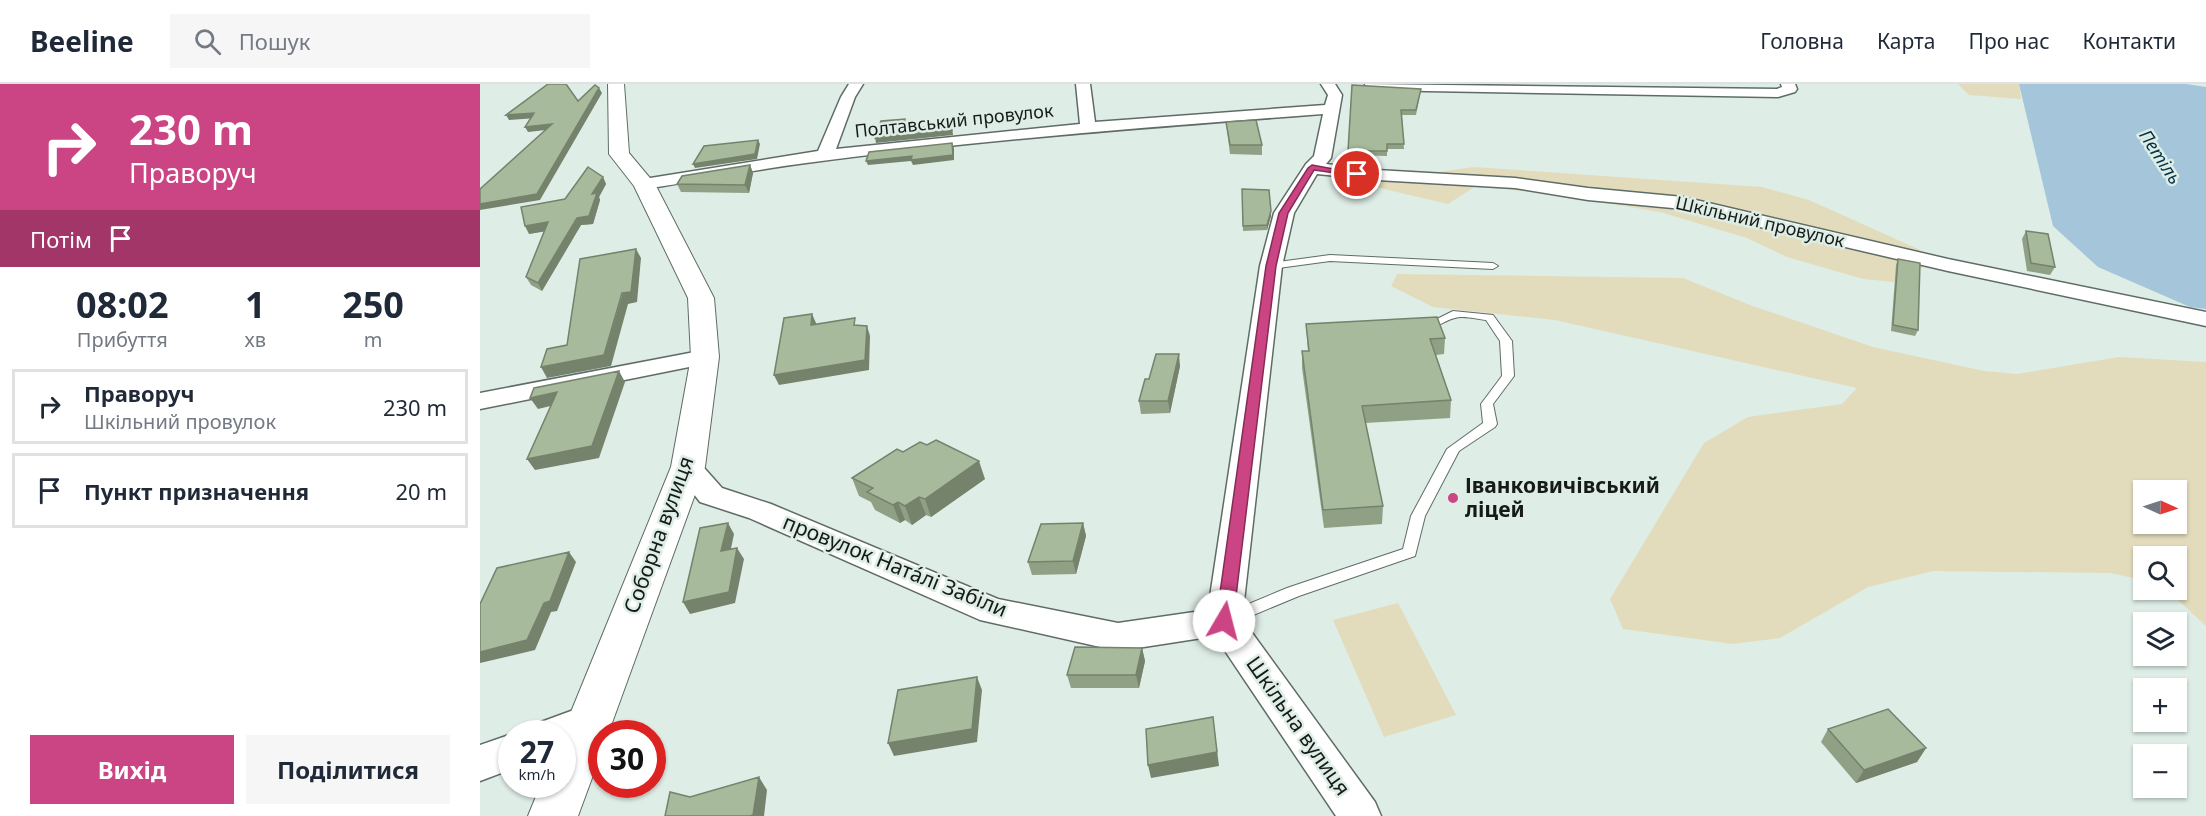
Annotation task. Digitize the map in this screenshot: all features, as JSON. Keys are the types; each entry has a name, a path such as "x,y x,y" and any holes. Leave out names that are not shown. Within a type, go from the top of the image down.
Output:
{"street":[{"name":"Соборна вулиця","path":"590,720 688,467 705,357 702,298 644,184 619,154 616,84"},
{"name":"Полтавський провулок","path":"825,155 856,84"},
{"path":"1083,84 1088,126"},
{"name":"Полтавський провулок","path":"644,184 825,155 1331,96 1373,85 1778,93 1790,89 1788,84"},
{"path":"1224,621 1271,266 1284,213 1312,168 1322,158 1331,96"},
{"name":"Шкільний провулок","path":"1312,168 1367,175 1515,183 1588,194 1683,203 1936,262 2206,319"},
{"path":"480,401 705,357"},
{"name":"провулок Ната́лі Забіли","path":"688,467 711,495 760,511 992,611 1118,637 1224,621"},
{"name":"Шкільна вулиця","path":"1224,621 1360,816"},
{"name":"Соборна вулиця","path":"553,816 588,725"},
{"path":"480,763 498,756"}],"lane":[{"path":"1271,266 1330,258 1493,266"},
{"path":"1224,621 1293,592 1410,552 1418,516 1454,449 1490,424 1487,404 1508,376 1506,341 1489,317 1453,314 1440,322 1406,323"}],"shaded area":[{"path":"1958,84 2019,84 2021,99 1969,95"},
{"path":"1474,167 1762,187 1809,200 1918,249 1932,259 1923,267 1894,282 1863,279 1787,257 1747,238 1660,212 1558,195 1476,186 1448,204 1367,185 1355,178 1397,178"},
{"path":"1397,274 1683,278 1750,305 1873,347 1984,371 2017,374 2119,357 2206,362 2206,626 2178,600 2187,600 2187,546 2133,546 2133,578 2110,573 1933,571 1868,587 1780,638 1733,644 1623,629 1610,599 1704,443 1748,417 1842,404 1857,388 1555,320 1433,307 1391,286"},
{"path":"1398,603 1456,715 1384,737 1333,620"}],"water":[{"name":"Петіль","path":"2019,84 2186,84 2206,87 2206,309 2190,307 2098,267 2053,226"}],"building":[{"path":"548,84 566,84 578,101 595,85 599,88 537,194 480,204 480,189 552,124 525,127 534,113 506,115"},
{"path":"1352,85 1421,89 1416,110 1401,110 1404,144 1387,144 1387,151 1348,151"},
{"path":"905,119 902,128 952,126 952,130 875,138 881,121"},
{"path":"1256,120 1262,145 1230,145 1226,122"},
{"path":"758,140 755,154 693,164 704,146"},
{"path":"952,143 953,155 911,160 912,156 866,161 869,152"},
{"path":"750,165 745,185 677,184 682,176"},
{"path":"588,167 603,177 592,194 597,193 589,216 577,218 538,283 526,277 548,222 525,226 521,207 565,199"},
{"path":"1242,189 1269,190 1271,211 1267,225 1243,226"},
{"path":"2026,231 2048,234 2055,267 2031,263"},
{"path":"636,249 631,292 622,293 604,355 541,367 547,349 567,345 580,259"},
{"path":"1898,259 1920,263 1918,330 1893,325"},
{"path":"812,314 811,325 855,318 854,325 867,326 865,360 774,375 784,318"},
{"path":"1437,317 1445,338 1430,339 1451,400 1362,406 1383,506 1323,510 1302,351 1309,351 1306,324"},
{"path":"1156,354 1179,354 1168,401 1139,401 1145,379 1149,379"},
{"path":"619,371 592,446 527,459 557,392 530,398 534,388"},
{"path":"936,440 979,461 925,499 919,497 905,506 898,502 893,505 867,492 873,488 852,478 897,449 903,452 920,442 927,445"},
{"path":"728,523 721,551 737,548 729,592 683,602 700,528"},
{"path":"1083,523 1073,561 1028,562 1041,524"},
{"path":"569,552 550,601 544,603 527,640 480,652 480,604 497,568"},
{"path":"1075,647 1142,648 1136,675 1067,675"},
{"path":"977,677 972,729 888,743 898,690"},
{"path":"1888,709 1926,748 1864,770 1828,729"},
{"path":"1213,717 1217,752 1148,765 1146,729"},
{"path":"759,777 753,815 665,816 670,792 690,797"}],"place":[{"name":"Іванковичівський ліцей","path":"1453,498"}],"route":[{"path":"1224,621 1271,266 1284,213 1312,168 1357,174"}]}
